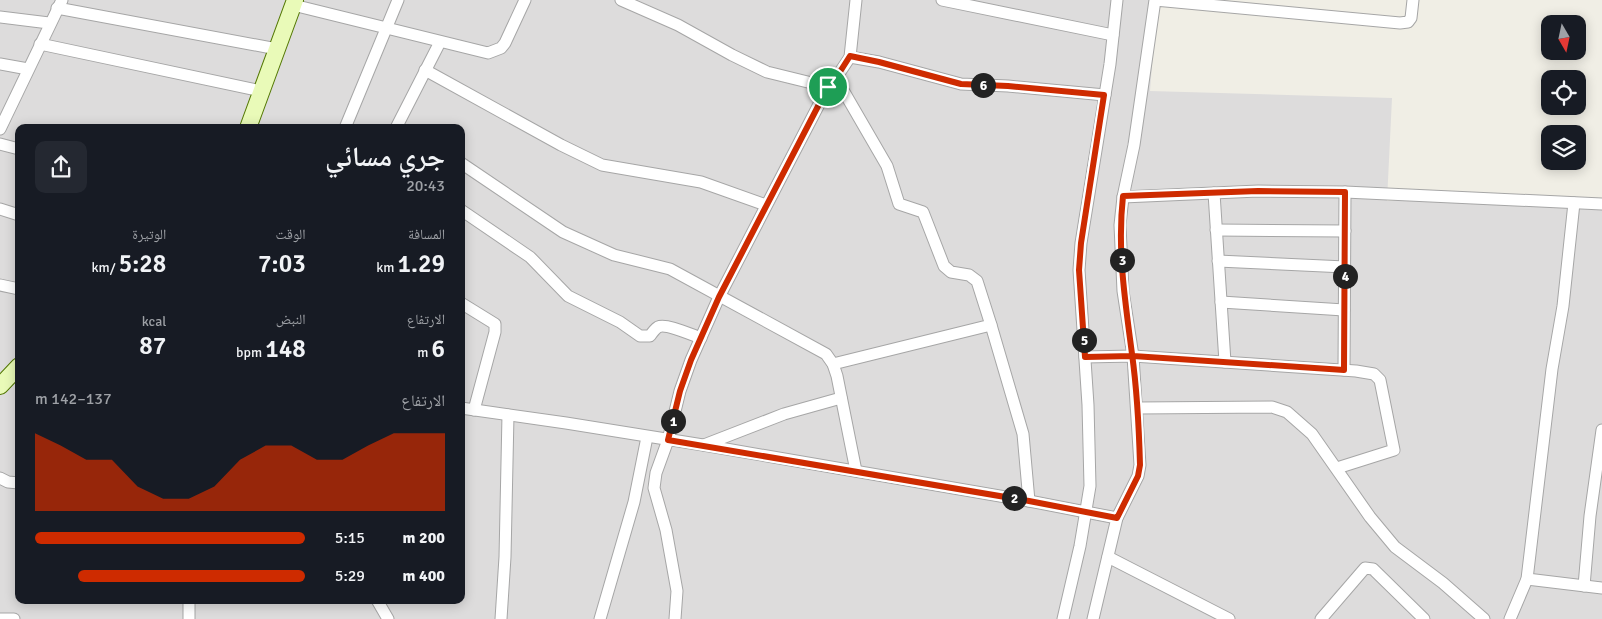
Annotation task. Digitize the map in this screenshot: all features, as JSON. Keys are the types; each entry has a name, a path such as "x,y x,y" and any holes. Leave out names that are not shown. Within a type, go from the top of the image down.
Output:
{"street":[{"path":"347,124 398,0"},
{"path":"249,124 294,2 386,29 488,53 501,48 505,43 525,0"},
{"path":"621,0 678,25 767,72 832,82 887,166 899,204 923,212 947,270 969,275 977,282 1023,434 1029,501"},
{"path":"675,619 677,591 666,530 654,488 656,473 668,440 680,391 719,297 832,82 850,56 856,0"},
{"path":"942,0 1113,35"},
{"path":"1063,619 1090,486 1085,357 1079,270 1081,243 1117,0"},
{"path":"1093,619 1117,518 1138,476 1140,465 1133,356 1123,291 1120,225 1123,196 1134,145 1155,0 1400,23 1408,22 1411,18 1413,0"},
{"path":"0,128 60,4 277,48"},
{"path":"0,17 50,23"},
{"path":"398,124 440,42"},
{"path":"40,44 261,91"},
{"path":"850,56 961,84 1008,86 1104,95"},
{"path":"0,64 28,68"},
{"path":"425,70 594,162 701,182 766,205"},
{"path":"0,144 15,148"},
{"path":"465,166 563,232 614,255 670,269 826,354 832,364 841,398 856,471"},
{"path":"1123,196 1258,191 1345,192 1602,204"},
{"path":"1214,192 1225,362"},
{"path":"1344,370 1345,192"},
{"path":"1510,619 1527,579 1552,369 1563,306 1574,203"},
{"path":"0,209 15,214"},
{"path":"465,213 530,257 568,296 620,322 640,336 650,336 661,326 701,338"},
{"path":"1216,230 1345,231"},
{"path":"1218,261 1345,267"},
{"path":"0,285 15,288"},
{"path":"1221,302 1344,310"},
{"path":"465,305 495,324 495,332 474,410"},
{"path":"832,364 991,325"},
{"path":"1085,357 1133,356 1344,370 1367,372 1379,377 1394,450 1337,468"},
{"path":"0,386 15,370"},
{"path":"703,445 784,414 841,398"},
{"path":"1137,408 1272,407 1287,412 1312,434 1370,517 1395,547 1484,619"},
{"path":"465,409 703,445 1117,518"},
{"path":"501,619 505,557 508,414"},
{"path":"1584,586 1590,516 1602,430"},
{"path":"600,619 634,502 647,437"},
{"path":"0,478 15,483"},
{"path":"1108,557 1229,619"},
{"path":"1321,619 1365,568 1371,568 1424,619"},
{"path":"1527,579 1602,588"},
{"path":"189,604 189,619"},
{"path":"379,604 388,619"},
{"path":"0,619 14,619"}],"shaded area":[{"path":"0,0 1157,0 1150,91 1392,98 1387,201 1602,201 1602,619 0,619"}],"route":[{"path":"828,87 719,297 691,360 680,391 668,440 1029,501 1117,518 1135,484 1140,465 1133,356 1123,291 1120,225 1123,196 1258,191 1345,192 1344,370 1133,356 1085,357 1079,270 1081,243 1104,95 1008,86 961,84 850,56 828,87"}]}
